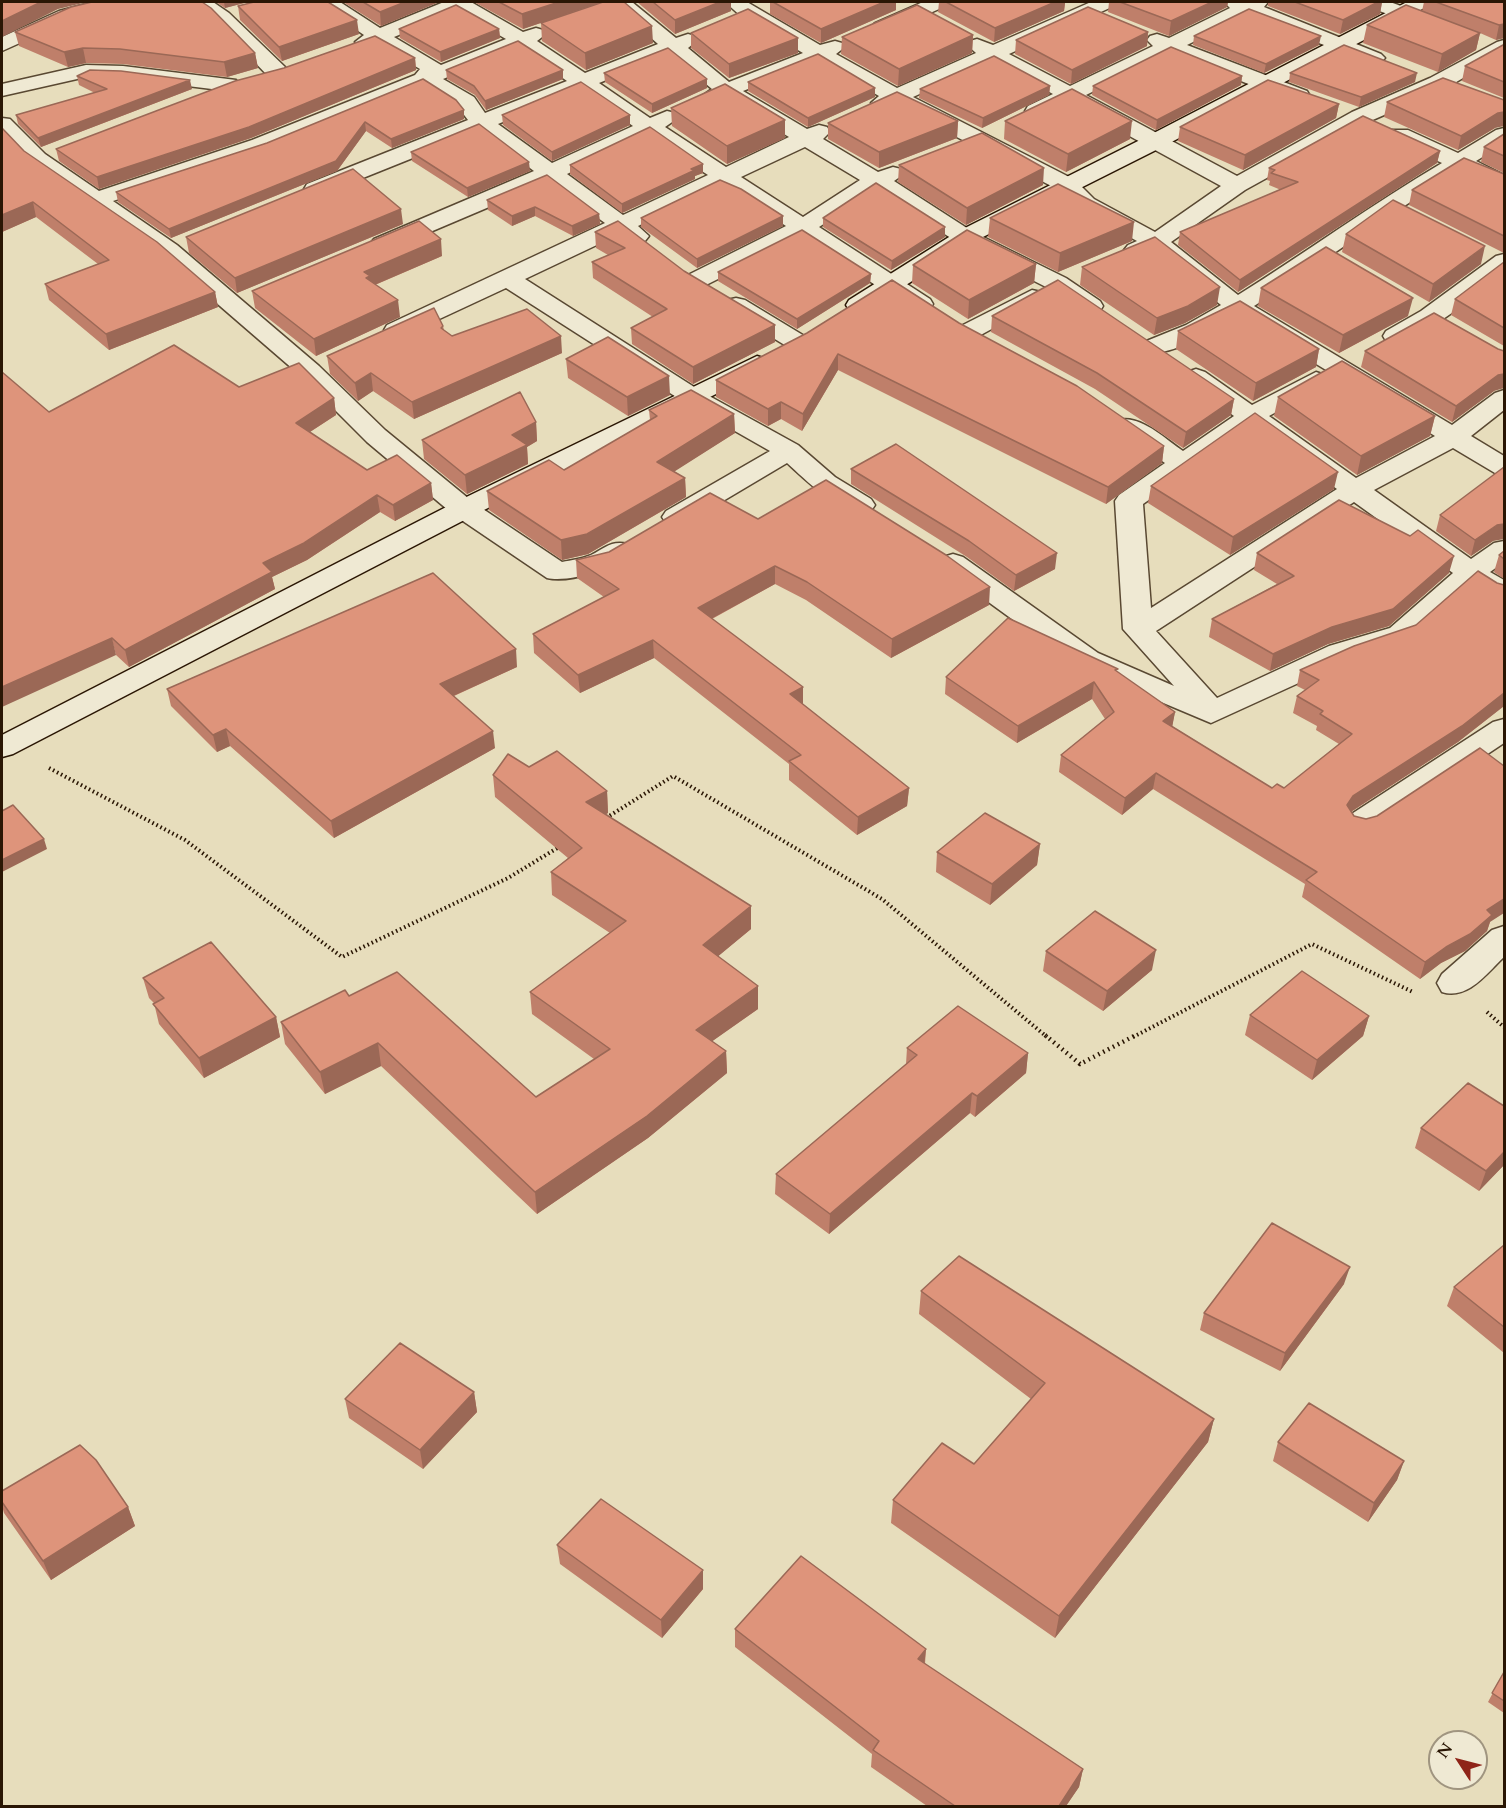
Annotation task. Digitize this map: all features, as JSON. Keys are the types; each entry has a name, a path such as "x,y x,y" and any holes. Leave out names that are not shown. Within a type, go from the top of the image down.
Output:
{"street":[{"path":"48,2 66,15"},
{"path":"2,45 66,15 116,2"},
{"path":"200,2 222,17 252,78"},
{"path":"326,2 356,19 379,37 433,68 424,77"},
{"path":"345,49 379,37 459,2 521,39 649,127 891,285 997,348"},
{"path":"291,199 480,121 671,47 732,17 778,2"},
{"path":"1059,2 1085,11 1110,13"},
{"path":"1373,2 1455,33"},
{"path":"4,746 464,509 693,397 816,331 965,237 1156,141 1421,2"},
{"path":"950,151 1001,129 1172,45 1247,3 1395,66"},
{"path":"617,4 726,90 876,180 965,237 1068,279 1134,334 1252,415 1471,573 1504,591"},
{"path":"222,17 244,11"},
{"path":"866,111 1085,11"},
{"path":"364,251 550,173 726,90 858,37 929,14 991,53 1068,96 1111,115 1237,185"},
{"path":"732,17 821,53 896,97 1001,129 1086,204 1156,242 1237,306 1357,357 1453,437 1504,467"},
{"path":"97,199 260,145 424,77 555,27"},
{"path":"1141,34 1264,84 1360,117 1504,183"},
{"path":"1477,41 1503,49"},
{"path":"1112,260 1156,242 1237,185 1360,117 1438,83 1503,49"},
{"path":"183,102 300,64"},
{"path":"2,90 86,71 252,78"},
{"path":"1416,74 1460,91"},
{"path":"424,77 466,102 480,121 658,253"},
{"path":"2,124 47,155 97,199 170,250 233,306 320,366 376,436 464,509 557,572 599,562 789,451"},
{"path":"372,341 835,125"},
{"path":"1134,334 1195,330 1237,306 1332,259 1460,162 1504,135"},
{"path":"695,281 803,227 876,180 908,168"},
{"path":"170,250 192,241"},
{"path":"1211,712 1184,678 1138,629 1129,501 1252,415 1430,315 1498,260"},
{"path":"676,267 695,281 816,331"},
{"path":"508,278 693,397 789,451 825,483 885,521"},
{"path":"952,323 1068,279"},
{"path":"233,306 255,297"},
{"path":"1138,629 1356,489 1453,437 1504,398"},
{"path":"1105,410 1183,463"},
{"path":"936,552 1088,660 1211,712 1339,653 1400,634 1471,573 1504,549"},
{"path":"1361,823 1504,729"},
{"path":"1454,984 1504,938"}],"path":[{"path":"4,746 185,840 342,957 508,878 567,842"},
{"path":"596,824 673,776 882,899 1080,1064 1312,944 1426,998 1454,984"}],"building":[{"path":"2,2 41,2 2,21"},
{"path":"92,2 202,2 211,8 255,53 224,62 120,49 83,48 64,52 15,32 71,7"},
{"path":"254,2 328,2 357,20 279,47 238,6"},
{"path":"363,2 405,2 380,12"},
{"path":"499,2 559,2 522,14"},
{"path":"603,2 624,2 652,26 585,53 541,23"},
{"path":"653,2 720,2 675,20"},
{"path":"773,2 884,2 821,29"},
{"path":"946,2 1055,2 995,28"},
{"path":"1120,2 1212,2 1171,21"},
{"path":"1295,2 1378,2 1343,20"},
{"path":"1436,2 1504,2 1504,24 1499,25"},
{"path":"456,5 499,29 440,52 399,29"},
{"path":"917,5 973,35 899,69 842,37"},
{"path":"1406,5 1480,33 1442,54 1367,25"},
{"path":"1088,7 1148,32 1072,70 1016,40"},
{"path":"748,9 798,38 729,64 691,33"},
{"path":"1249,9 1321,36 1266,64 1194,36"},
{"path":"375,36 415,58 249,127 97,177 56,149 235,81 284,68"},
{"path":"518,41 563,70 485,101 474,86 446,70"},
{"path":"1344,45 1417,73 1361,97 1290,73"},
{"path":"1503,45 1504,82 1465,66"},
{"path":"1171,47 1242,76 1157,120 1093,86"},
{"path":"668,48 707,79 652,104 604,73"},
{"path":"818,54 875,88 808,118 748,82"},
{"path":"994,56 1050,86 983,118 920,89"},
{"path":"90,70 121,71 190,80 38,138 16,115 107,89 77,76"},
{"path":"1443,78 1504,100 1504,112 1498,113 1461,136 1387,102"},
{"path":"423,79 456,100 464,110 391,139 365,122 336,161 169,229 116,192 267,143"},
{"path":"1268,80 1339,104 1245,155 1180,127"},
{"path":"581,82 630,115 552,152 502,115"},
{"path":"725,84 785,120 727,146 671,108"},
{"path":"1072,89 1132,121 1068,154 1005,121"},
{"path":"897,92 958,121 879,152 828,123"},
{"path":"1363,116 1440,151 1240,280 1180,232 1298,182 1271,173 1275,170 1269,168"},
{"path":"479,124 529,162 467,188 411,152"},
{"path":"650,127 703,164 691,169 695,170 622,204 570,165"},
{"path":"2,128 24,151 157,242 215,292 106,334 45,284 109,260 33,202 2,215"},
{"path":"982,133 1044,168 967,208 899,165"},
{"path":"1504,134 1504,156 1484,147"},
{"path":"1464,158 1504,174 1504,236 1412,190"},
{"path":"353,169 401,209 235,278 186,237"},
{"path":"547,175 599,214 572,226 535,207 512,216 487,200"},
{"path":"720,180 741,189 783,216 697,259 641,218"},
{"path":"876,183 945,227 892,261 823,218"},
{"path":"1058,184 1134,222 1060,253 990,218"},
{"path":"1393,200 1485,246 1433,284 1346,234"},
{"path":"419,221 441,239 364,272 370,276 366,278 398,300 314,339 252,291"},
{"path":"618,221 684,271 775,325 693,367 631,328 667,309 592,262 625,248 595,232"},
{"path":"802,230 871,274 797,319 718,272"},
{"path":"967,230 1036,264 969,300 913,265"},
{"path":"1155,237 1220,287 1188,306 1157,318 1082,267"},
{"path":"1326,247 1413,298 1343,335 1261,288"},
{"path":"1504,262 1504,328 1455,299"},
{"path":"892,280 959,323 1077,386 1164,446 1108,487 838,354 803,414 781,402 768,409 716,380 807,333"},
{"path":"1058,280 1234,399 1186,432 1097,373 992,316"},
{"path":"1240,301 1319,349 1256,383 1178,331"},
{"path":"434,308 443,326 441,328 452,336 527,309 561,336 412,402 371,373 355,383 327,356"},
{"path":"1434,313 1504,351 1504,374 1498,375 1456,406 1365,351"},
{"path":"608,337 669,376 627,397 566,359"},
{"path":"174,345 239,387 299,363 334,398 296,423 367,470 397,455 431,483 393,505 377,495 304,543 263,563 272,572 125,650 112,638 2,687 2,372 49,412"},
{"path":"1342,361 1435,416 1361,456 1278,397"},
{"path":"691,390 734,414 657,462 685,478 587,534 561,540 487,491 549,460 564,470 657,416 649,410"},
{"path":"520,392 536,422 512,435 527,445 465,475 422,440"},
{"path":"1255,413 1338,472 1233,537 1151,486"},
{"path":"896,444 1057,553 1016,575 969,541 851,469"},
{"path":"1504,467 1504,524 1497,525 1475,540 1440,515"},
{"path":"826,480 946,555 990,587 892,639 807,582 775,566 698,608 803,687 790,694 909,788 858,817 789,761 801,755 653,640 578,675 533,634 619,589 576,560 609,552 710,493 758,519"},
{"path":"1339,500 1410,536 1418,530 1454,556 1393,609 1332,627 1273,654 1212,619 1294,576 1257,553"},
{"path":"1478,571 1504,585 1504,693 1462,726 1353,796 1347,805 1354,816 1366,819 1377,816 1480,748 1504,766 1504,899 1487,910 1492,915 1470,934 1425,962 1306,880 1317,872 1156,773 1125,798 1061,755 1114,712 1094,682 1018,726 946,677 1008,618 1118,669 1115,670 1175,712 1163,721 1272,788 1277,784 1284,788 1352,734 1320,714 1323,711 1297,696 1319,680 1300,670 1354,646 1416,625"},
{"path":"433,573 516,649 440,684 493,731 331,821 226,729 213,735 167,689"},
{"path":"557,751 607,791 586,802 751,906 703,945 758,986 696,1030 726,1051 647,1116 535,1192 378,1043 320,1072 281,1022 345,990 349,996 397,972 536,1097 610,1049 530,992 626,921 551,872 582,848 493,775 508,754 529,767"},
{"path":"13,805 44,839 2,860 2,811"},
{"path":"985,813 1040,844 992,884 937,852"},
{"path":"1095,911 1156,950 1107,991 1046,951"},
{"path":"211,942 276,1017 199,1058 153,1004 164,998 143,978"},
{"path":"1302,971 1369,1016 1317,1060 1250,1015"},
{"path":"958,1006 1028,1053 977,1096 972,1093 830,1214 776,1174 917,1055 907,1048"},
{"path":"1468,1083 1504,1106 1504,1152 1486,1171 1421,1128"},
{"path":"1272,1223 1350,1267 1285,1353 1204,1313"},
{"path":"1504,1245 1504,1327 1454,1287"},
{"path":"959,1256 1214,1419 1059,1616 893,1500 942,1443 974,1464 1045,1383 921,1291"},
{"path":"400,1343 474,1392 420,1450 345,1399"},
{"path":"1309,1403 1404,1461 1374,1503 1278,1442"},
{"path":"80,1445 96,1460 128,1507 43,1561 2,1502 2,1491"},
{"path":"601,1499 703,1570 661,1620 557,1545"},
{"path":"801,1556 926,1649 918,1659 1083,1769 1059,1806 955,1806 873,1750 879,1741 735,1629"},
{"path":"1504,1672 1504,1701 1492,1693"}]}
